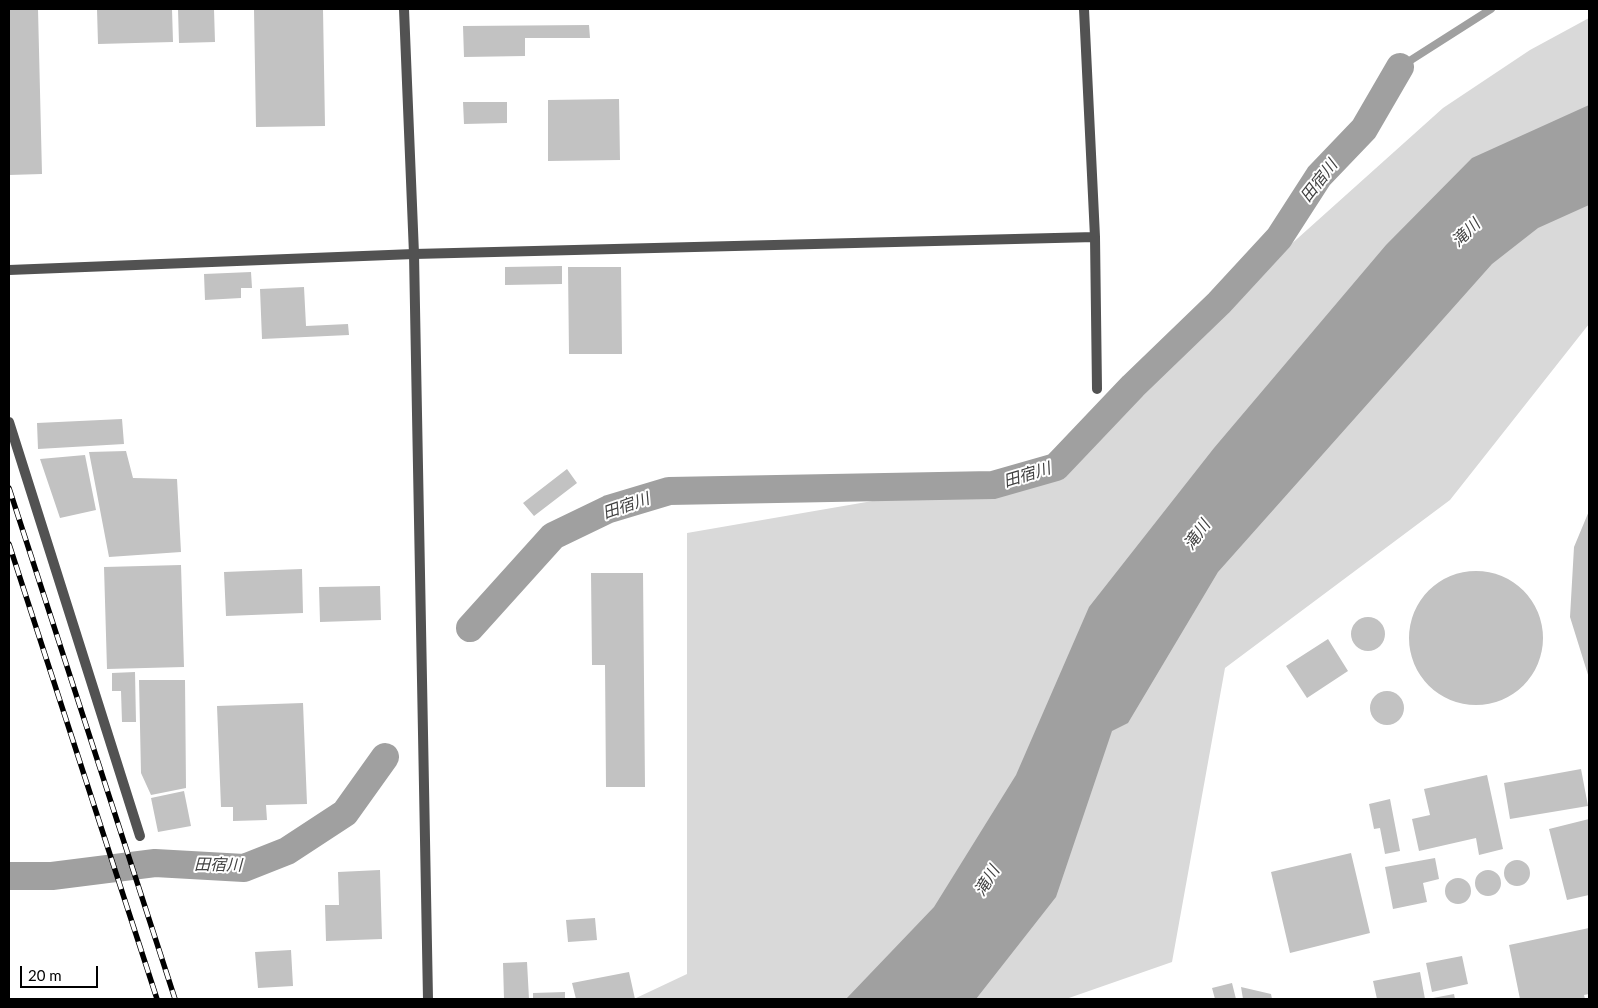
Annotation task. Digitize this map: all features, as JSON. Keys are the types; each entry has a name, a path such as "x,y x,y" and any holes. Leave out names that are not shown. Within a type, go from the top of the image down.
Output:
{"street":[{"path":"404,9 414,254 428,999"},
{"path":"1084,9 1095,237 1097,389"},
{"path":"9,270 414,254 1095,237"},
{"path":"9,422 140,836"}],"shaded area":[{"path":"1589,18 1589,324 1450,500 1225,668 1172,962 1066,999 634,999 687,974 687,533 1023,475 1133,386 1443,108 1530,50"}],"water":[{"name":"滝川","path":"1589,105 1589,205 1538,228 1492,264 1218,572 1128,723 1112,731 1056,897 976,999 846,999 934,907 1016,775 1089,607 1214,448 1386,245 1472,158"}],"building":[{"path":"9,9 38,9 42,174 9,175"},
{"path":"97,9 172,9 173,42 98,44"},
{"path":"178,9 214,9 215,42 179,43"},
{"path":"254,9 323,9 325,126 256,127"},
{"path":"589,25 590,38 525,38 525,56 464,57 463,26"},
{"path":"619,99 620,160 548,161 548,100"},
{"path":"463,102 507,102 507,123 464,124"},
{"path":"562,266 562,284 505,285 505,267"},
{"path":"568,267 621,267 622,354 569,354"},
{"path":"251,272 252,288 241,288 241,298 205,300 204,274"},
{"path":"304,287 306,326 348,324 349,335 262,339 260,289"},
{"path":"122,419 124,444 38,449 37,423"},
{"path":"126,451 133,478 177,479 181,552 109,557 89,452"},
{"path":"85,455 96,510 60,518 40,459"},
{"path":"567,469 577,483 534,516 523,503"},
{"path":"1589,511 1589,678 1570,617 1574,547"},
{"path":"181,565 184,667 107,669 104,567"},
{"path":"302,569 303,613 226,616 224,572"},
{"path":"1476,571 1502,576 1513,582 1523,591 1532,601 1538,612 1543,638 1538,664 1532,675 1523,685 1513,694 1502,700 1476,705 1450,700 1439,694 1429,685 1420,675 1414,664 1409,638 1414,612 1420,601 1429,591 1439,582 1450,576"},
{"path":"591,573 643,573 645,787 606,787 605,665 592,665"},
{"path":"380,586 381,620 320,622 319,587"},
{"path":"1368,617 1375,618 1380,622 1384,627 1384,641 1380,646 1375,650 1368,651 1361,650 1356,646 1352,641 1351,634 1352,627 1356,622 1361,618"},
{"path":"1328,639 1348,671 1307,698 1286,666"},
{"path":"135,672 136,722 122,722 121,691 112,691 112,673"},
{"path":"139,680 185,680 186,788 151,795 141,773"},
{"path":"1387,691 1394,692 1399,696 1403,701 1403,715 1399,720 1394,724 1387,725 1380,724 1375,720 1371,715 1370,708 1371,701 1375,696 1380,692"},
{"path":"303,703 307,804 266,805 267,820 233,821 233,807 221,807 217,706"},
{"path":"1581,769 1588,806 1510,819 1504,783"},
{"path":"1487,775 1503,849 1479,855 1476,838 1419,851 1412,819 1430,815 1424,789"},
{"path":"184,791 191,826 158,832 151,798"},
{"path":"1390,799 1400,851 1385,854 1380,828 1374,829 1369,804"},
{"path":"1589,819 1589,895 1567,900 1549,829"},
{"path":"1351,853 1370,933 1290,953 1271,872"},
{"path":"1435,858 1439,879 1423,883 1427,902 1393,909 1385,867"},
{"path":"1517,860 1526,864 1530,873 1526,882 1517,886 1508,882 1504,873 1508,864"},
{"path":"380,870 382,939 326,941 325,905 339,905 338,872"},
{"path":"1488,870 1497,874 1501,883 1497,892 1488,896 1479,892 1475,883 1479,874"},
{"path":"1458,878 1467,882 1471,891 1467,900 1458,904 1449,900 1445,891 1449,882"},
{"path":"595,918 597,940 568,942 566,920"},
{"path":"1589,928 1589,994 1584,995 1585,999 1520,999 1509,945"},
{"path":"291,950 293,986 258,988 255,952"},
{"path":"1462,956 1468,984 1432,992 1426,963"},
{"path":"527,962 529,999 504,999 503,963"},
{"path":"629,972 635,999 576,999 572,983"},
{"path":"1420,972 1425,999 1377,999 1373,981"},
{"path":"1232,983 1236,999 1215,999 1212,988"},
{"path":"1241,987 1271,994 1272,999 1243,999"},
{"path":"565,992 565,999 533,999 533,993"},
{"path":"1454,994 1455,999 1433,999 1433,998"}],"waterway":[{"name":"田宿川","path":"1400,67 1491,9"},
{"name":"田宿川","path":"470,628 553,536 609,509 669,491 993,485 1056,467 1133,386 1219,303 1279,238 1319,176 1364,129 1400,67"},
{"name":"田宿川","path":"9,876 52,876 155,863 244,868 287,851 345,813 385,757"}],"railway":[{"path":"9,488 175,999"},
{"path":"9,544 157,999"}]}
